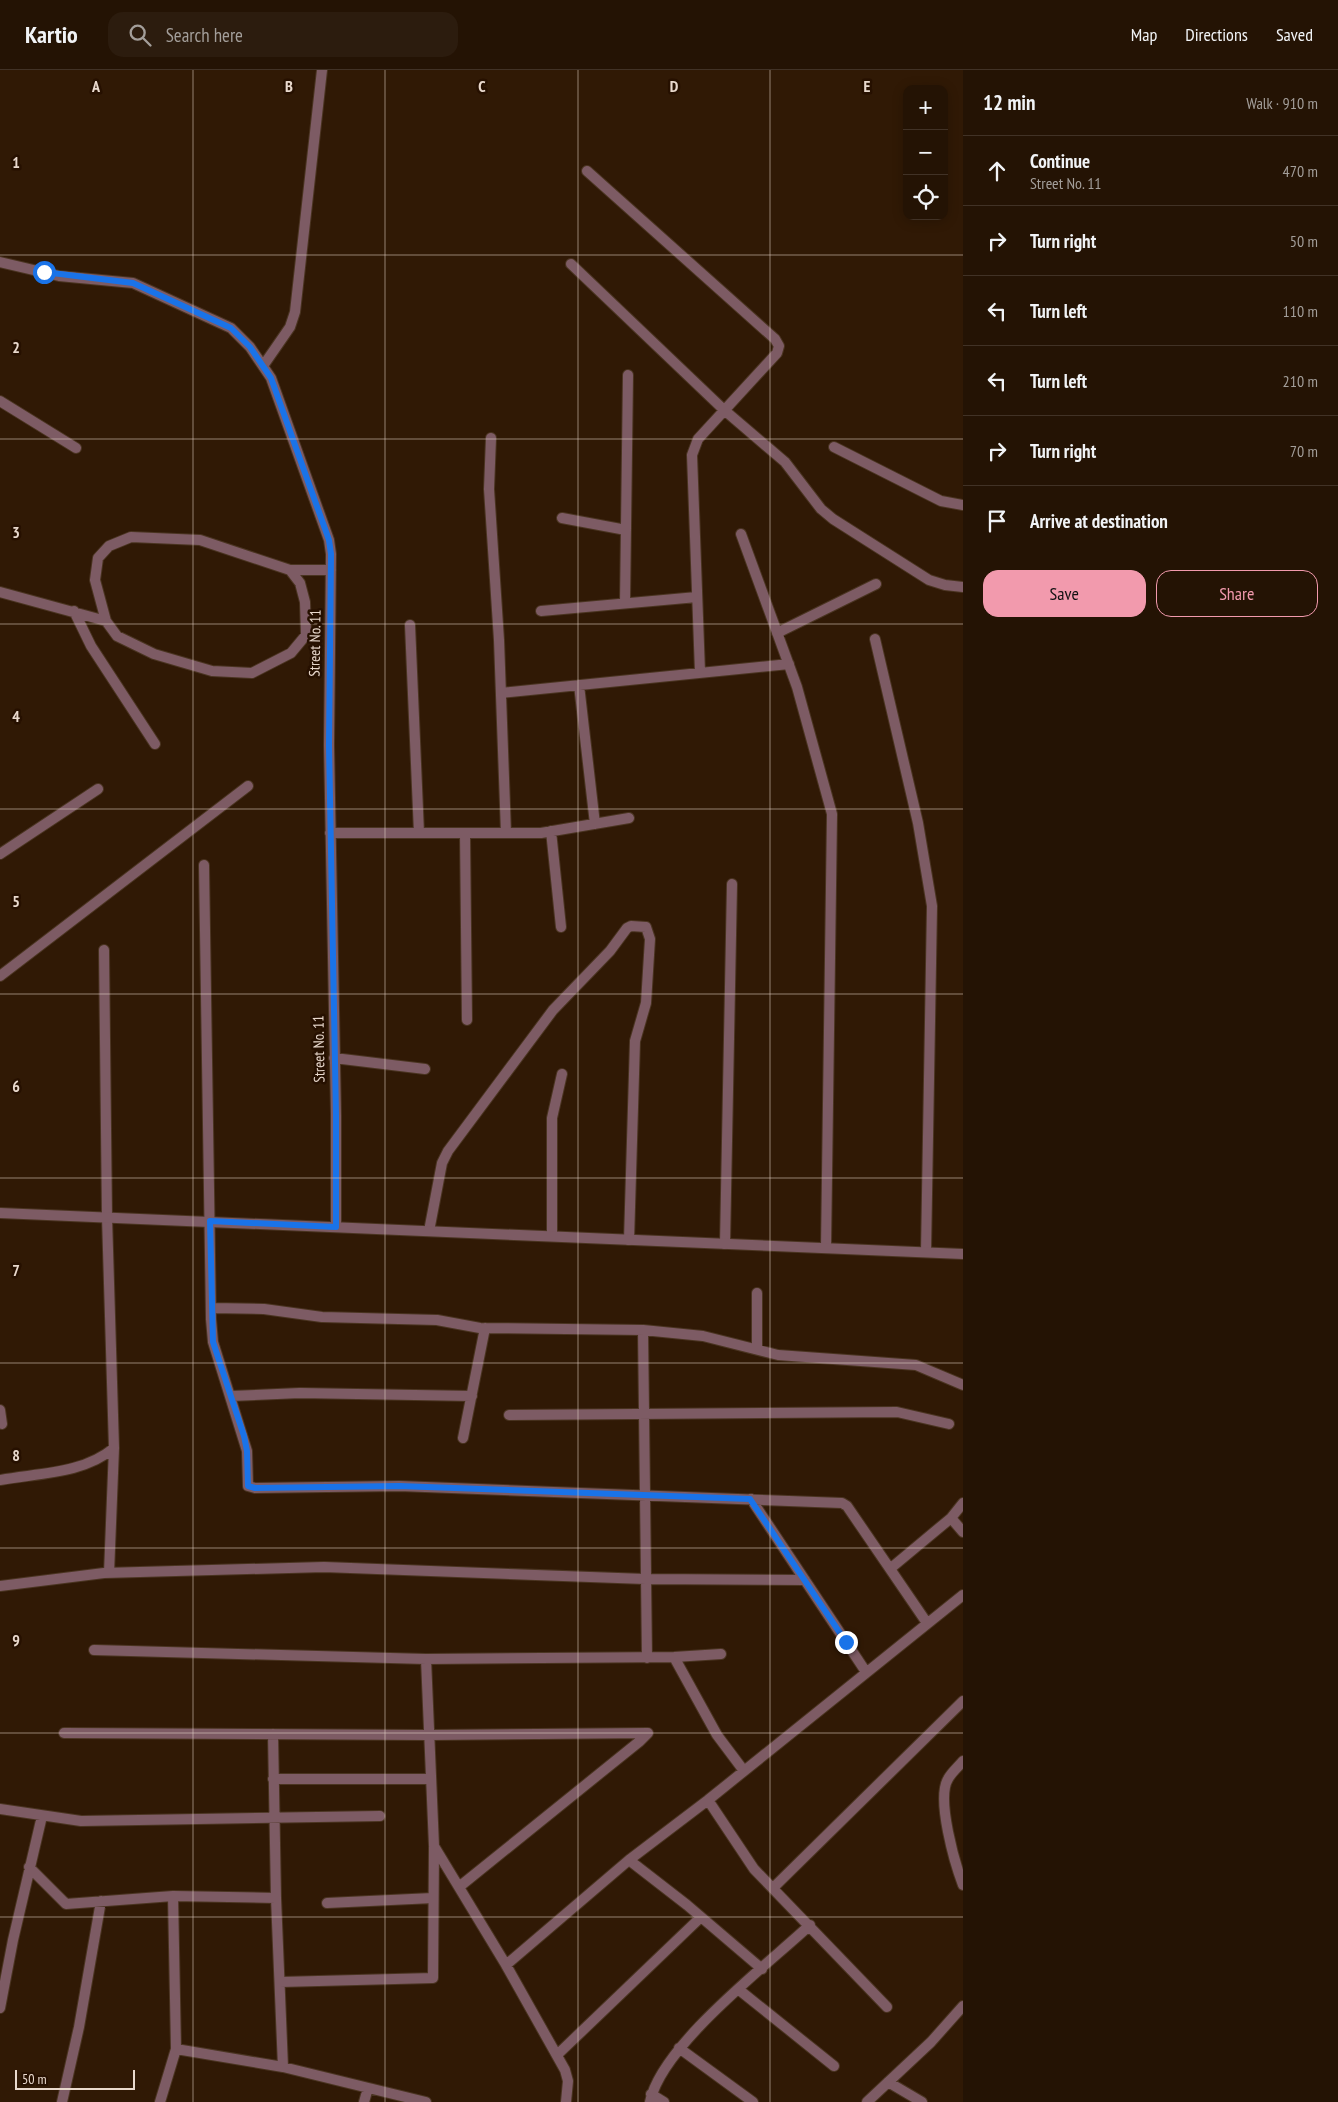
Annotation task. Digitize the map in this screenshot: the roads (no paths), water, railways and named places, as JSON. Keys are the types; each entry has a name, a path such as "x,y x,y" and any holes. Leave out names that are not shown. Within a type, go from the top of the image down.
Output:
{"street":[{"path":"263,366 290,327 295,312 322,70"},
{"path":"587,171 775,339 779,346 777,353 723,409 698,439 692,455 700,672"},
{"name":"Street No. 11","path":"0,262 59,276 133,283 231,328 245,341 271,378 329,540 331,570 329,745 336,1227"},
{"path":"571,264 723,409 785,462 821,509 832,519 929,580 945,585 963,587"},
{"path":"625,603 628,375"},
{"path":"0,401 76,448"},
{"path":"491,438 489,489 501,694 506,833"},
{"path":"834,447 941,501 963,505"},
{"path":"562,518 626,530"},
{"path":"741,534 789,664 832,814 826,1248"},
{"path":"290,570 300,583 306,602 306,635 291,653 252,673 212,671 154,654 117,636 106,621 95,580 98,558 109,546 131,536 200,540 290,570 331,570"},
{"path":"777,633 876,584"},
{"path":"0,592 106,621"},
{"path":"542,610 697,597"},
{"path":"74,611 91,646 155,744"},
{"path":"410,625 419,833"},
{"path":"875,638 918,823 932,906 926,1252"},
{"path":"501,694 789,664"},
{"path":"580,685 595,824"},
{"path":"0,976 248,786"},
{"path":"0,854 98,789"},
{"path":"330,833 506,833 550,831 629,818"},
{"path":"550,831 561,927"},
{"path":"465,833 467,1020"},
{"path":"204,865 213,1342 247,1451 248,1486 251,1488 399,1486 842,1503 847,1506 891,1568 927,1623"},
{"path":"725,1244 732,884"},
{"path":"429,1231 442,1164 448,1151 553,1010 610,951 623,932 631,926 646,928 650,939 646,1003 635,1041 629,1240"},
{"path":"104,950 107,1217 114,1448 109,1573"},
{"path":"334,1058 425,1069"},
{"path":"552,1236 552,1118 562,1074"},
{"path":"0,1213 963,1254"},
{"path":"757,1293 757,1350"},
{"path":"211,1308 264,1309 322,1317 437,1320 485,1328 643,1330 703,1336 778,1355 916,1365 963,1384"},
{"path":"463,1438 485,1328"},
{"path":"643,1330 647,1658"},
{"path":"231,1396 346,1393 472,1396"},
{"path":"0,1410 2,1424"},
{"path":"509,1414 897,1412 949,1424"},
{"path":"0,1480 86,1466 104,1457 114,1448"},
{"path":"750,1499 866,1672"},
{"path":"891,1568 951,1518 963,1503"},
{"path":"951,1518 963,1532"},
{"path":"0,1586 109,1573 324,1566 645,1579 805,1580"},
{"path":"506,1965 629,1860 708,1800 963,1595"},
{"path":"94,1650 426,1660 647,1658 721,1654"},
{"path":"674,1657 717,1735 744,1771"},
{"path":"280,1982 433,1978 434,1846 426,1660"},
{"path":"773,1888 963,1701"},
{"path":"64,1733 428,1735 648,1733 640,1742 459,1887"},
{"path":"273,1734 276,1898 283,2067"},
{"path":"963,1761 947,1779 944,1794 953,1857 963,1885"},
{"path":"274,1779 431,1779"},
{"path":"708,1800 754,1869 887,2007"},
{"path":"0,1809 81,1821 380,1816"},
{"path":"0,2008 29,1867 42,1816"},
{"path":"434,1846 506,1965 557,2055 568,2081 566,2102"},
{"path":"629,1860 762,1969"},
{"path":"29,1867 66,1904 173,1896 276,1898"},
{"path":"160,2102 176,2049 173,1896"},
{"path":"327,1902 433,1898"},
{"path":"62,2102 79,2027 101,1901"},
{"path":"557,2055 700,1917"},
{"path":"664,2102 650,2098 653,2088 679,2048 738,1989 810,1925"},
{"path":"738,1989 834,2066"},
{"path":"867,2102 931,2042 963,2006"},
{"path":"679,2048 752,2102"},
{"path":"176,2049 283,2067 426,2102"},
{"path":"888,2082 922,2102"},
{"path":"364,2102 368,2088"}]}
